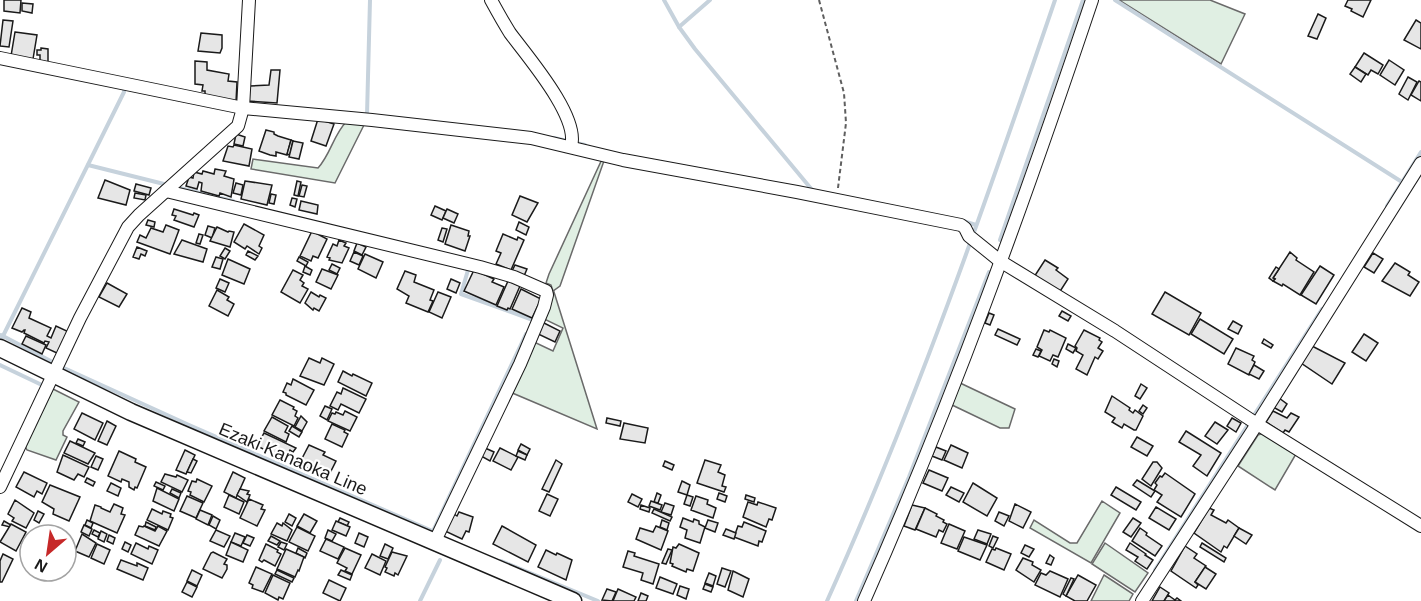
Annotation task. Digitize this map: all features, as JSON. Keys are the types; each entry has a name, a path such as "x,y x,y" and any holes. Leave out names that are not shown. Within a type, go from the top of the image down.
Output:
{"main road":[{"name":"Ezaki Kanaoka Line","path":"0,348 57,368 131,412 437,537 573,601"}],"street":[{"path":"0,487 85,309 128,227 139,214 238,126 243,106 249,0"},
{"path":"491,0 510,33 543,74 557,100 572,142"},
{"path":"864,601 909,500 1036,167 1092,0"},
{"path":"0,58 243,106 572,142 624,160 961,225 971,237 1000,261 1115,331 1421,526"},
{"path":"1142,601 1253,421 1421,163"},
{"path":"170,187 480,267 514,277 546,291 544,307 520,364 437,537"}],"path":[{"path":"819,0 844,93 846,109 837,193"}],"green space":[{"path":"1119,0 1210,0 1245,14 1221,64"},
{"path":"347,121 365,123 335,183 251,169 253,159 318,168 338,132"},
{"path":"603,157 605,158 560,286 553,291 551,285 546,283 549,274"},
{"path":"554,292 597,429 510,392 532,341 553,351 563,328 542,318"},
{"path":"958,382 1015,409 1009,428 1000,428 950,404"},
{"path":"53,389 79,402 63,431 63,435 67,437 56,460 27,450 25,446"},
{"path":"1263,433 1296,454 1275,490 1238,466 1258,435"},
{"path":"1102,501 1120,513 1091,563 1030,528 1034,520 1070,543 1077,543"},
{"path":"1105,543 1148,573 1135,592 1092,564"},
{"path":"1104,575 1133,594 1129,601 1091,601"}],"building":[{"path":"4,0 21,0 20,13 4,11"},
{"path":"1348,0 1371,0 1363,17 1345,6"},
{"path":"22,3 33,4 32,13 22,11"},
{"path":"1318,14 1326,18 1317,39 1308,36"},
{"path":"3,20 13,21 9,47 0,46"},
{"path":"1416,20 1421,23 1421,49 1404,40"},
{"path":"15,32 37,35 33,59 11,56"},
{"path":"201,33 222,35 220,53 198,51"},
{"path":"48,49 48,62 40,61 40,55 37,55 37,50"},
{"path":"1364,53 1383,65 1378,74 1371,70 1368,75 1355,67"},
{"path":"1389,60 1404,70 1395,85 1380,75"},
{"path":"195,61 207,62 207,70 229,74 228,81 237,82 236,102 205,97 205,91 202,91 203,85 195,84"},
{"path":"1355,67 1366,74 1361,82 1350,74"},
{"path":"271,70 280,70 277,103 247,101 250,86 269,85"},
{"path":"1408,77 1417,82 1408,100 1399,94"},
{"path":"1419,81 1421,82 1421,101 1411,95"},
{"path":"318,119 334,124 326,146 311,141"},
{"path":"266,130 291,140 287,155 276,152 276,156 259,151"},
{"path":"236,134 245,137 243,146 234,144"},
{"path":"291,140 293,141 290,155 287,154"},
{"path":"293,141 303,143 299,159 289,157"},
{"path":"234,145 252,149 249,166 223,161 228,146 233,147"},
{"path":"215,169 226,171 224,176 234,179 231,197 201,191 202,183 199,182 197,189 186,186 189,177 193,178 194,172 202,174 203,171 214,174"},
{"path":"105,180 130,190 126,205 98,198"},
{"path":"245,181 272,185 267,205 241,199"},
{"path":"297,181 301,182 298,196 294,195"},
{"path":"236,183 243,185 241,195 233,193"},
{"path":"136,184 151,188 149,195 134,191"},
{"path":"302,185 307,186 304,197 299,196"},
{"path":"135,193 146,195 145,200 134,198"},
{"path":"271,194 276,195 274,204 269,203"},
{"path":"520,196 538,203 527,222 512,215"},
{"path":"292,198 297,199 295,207 290,205"},
{"path":"301,201 318,205 317,214 299,210"},
{"path":"435,206 446,211 442,220 431,215"},
{"path":"174,209 199,215 194,227 174,220 176,216 172,215"},
{"path":"447,209 458,214 454,223 443,218"},
{"path":"148,220 155,222 154,227 146,225"},
{"path":"519,222 529,227 526,235 516,230"},
{"path":"244,224 264,235 259,246 262,248 259,254 247,246 245,249 234,242"},
{"path":"166,225 179,230 170,254 137,242 140,235 146,238 151,228 163,232"},
{"path":"451,225 469,231 468,236 470,236 465,251 445,244"},
{"path":"208,226 215,228 212,238 205,235"},
{"path":"217,227 234,232 230,247 210,241"},
{"path":"442,228 447,229 443,242 438,240"},
{"path":"312,231 327,239 318,258 313,256 311,261 300,256"},
{"path":"199,234 203,235 200,244 196,243"},
{"path":"503,234 517,240 518,237 524,240 511,270 496,264 501,253 496,251"},
{"path":"182,240 207,249 203,262 174,254"},
{"path":"339,240 346,243 344,246 349,248 342,263 329,260 330,258 327,257 333,244 337,246"},
{"path":"357,243 366,247 362,255 354,251"},
{"path":"137,247 147,251 145,256 141,254 139,259 133,257"},
{"path":"225,248 230,251 225,259 220,256"},
{"path":"248,251 258,256 255,260 246,255"},
{"path":"354,252 363,256 359,265 350,261"},
{"path":"1290,252 1297,258 1296,260 1314,272 1300,295 1283,284 1282,286 1273,281"},
{"path":"1373,253 1383,259 1374,273 1364,267"},
{"path":"365,254 383,262 376,278 358,269"},
{"path":"216,257 223,259 220,269 212,267"},
{"path":"299,257 308,262 306,266 297,261"},
{"path":"228,259 250,269 244,284 222,275"},
{"path":"1045,260 1058,268 1056,270 1068,279 1059,293 1034,277"},
{"path":"1395,263 1410,272 1408,275 1419,282 1410,296 1382,281"},
{"path":"332,264 340,268 337,274 329,270"},
{"path":"515,265 527,269 524,276 512,271"},
{"path":"305,266 312,270 310,275 303,272"},
{"path":"1320,266 1334,275 1316,304 1301,295"},
{"path":"1276,267 1279,269 1273,281 1269,278"},
{"path":"322,269 338,275 331,289 316,282"},
{"path":"293,270 303,275 300,280 304,283 302,286 308,289 300,303 281,292"},
{"path":"474,270 494,279 492,282 504,287 496,305 464,291"},
{"path":"405,271 416,275 414,282 434,290 430,300 433,301 428,312 406,303 409,296 397,289"},
{"path":"220,279 229,283 225,292 216,288"},
{"path":"451,279 460,283 456,293 447,289"},
{"path":"508,281 520,286 510,309 507,310 497,306"},
{"path":"107,283 127,294 119,307 99,297"},
{"path":"521,289 541,299 532,318 512,309"},
{"path":"217,290 229,297 227,300 234,304 228,316 209,306"},
{"path":"311,292 326,298 319,311 314,308 313,310 305,303"},
{"path":"438,292 451,297 442,318 429,312"},
{"path":"1165,292 1201,313 1189,335 1152,314"},
{"path":"22,308 31,312 29,318 51,328 47,336 51,338 56,326 69,332 59,354 46,348 49,342 44,343 24,333 25,330 22,332 12,328"},
{"path":"1062,311 1071,316 1068,321 1059,316"},
{"path":"989,313 994,315 990,325 985,323"},
{"path":"1200,319 1233,339 1224,354 1191,334"},
{"path":"1233,321 1242,326 1238,334 1228,329"},
{"path":"542,322 560,331 555,342 536,333"},
{"path":"998,329 1020,339 1017,345 995,335"},
{"path":"1044,330 1049,332 1050,330 1066,338 1058,357 1053,355 1050,361 1039,356 1042,350 1037,347"},
{"path":"1084,330 1100,338 1102,342 1098,348 1103,351 1098,359 1095,357 1087,375 1076,369 1083,355 1076,351 1075,346"},
{"path":"1364,334 1378,343 1366,361 1352,352"},
{"path":"26,336 46,345 42,354 22,344"},
{"path":"1264,339 1273,345 1271,348 1262,343"},
{"path":"1068,344 1076,348 1073,353 1066,349"},
{"path":"1312,346 1345,363 1332,384 1301,363"},
{"path":"1236,348 1254,356 1252,360 1255,362 1249,375 1228,364"},
{"path":"1036,349 1041,351 1038,357 1033,355"},
{"path":"309,358 320,363 322,358 334,364 324,385 300,376"},
{"path":"1054,359 1059,361 1057,367 1052,364"},
{"path":"1254,365 1264,371 1259,379 1249,374"},
{"path":"343,371 372,383 366,396 338,382"},
{"path":"293,379 314,390 306,405 283,392 287,383 291,385"},
{"path":"1141,384 1147,388 1140,399 1135,396"},
{"path":"343,388 366,399 359,413 341,404 338,410 330,406 337,392 341,394"},
{"path":"1112,396 1130,408 1129,410 1133,413 1135,410 1143,416 1136,430 1124,424 1122,428 1112,422 1115,418 1105,412"},
{"path":"1279,398 1287,404 1282,412 1273,407"},
{"path":"280,400 297,411 295,416 298,418 294,426 272,415"},
{"path":"1143,405 1147,408 1143,414 1139,411"},
{"path":"325,406 332,409 327,420 320,416"},
{"path":"345,411 357,417 350,431 328,421 332,413 343,415"},
{"path":"1273,411 1287,418 1291,413 1299,417 1289,432 1285,430 1283,433 1266,422"},
{"path":"82,413 103,423 95,440 74,429"},
{"path":"301,416 307,422 302,431 295,427"},
{"path":"272,417 288,426 285,432 289,434 286,442 264,431"},
{"path":"607,418 621,421 620,426 606,423"},
{"path":"1232,418 1241,423 1236,432 1227,426"},
{"path":"107,421 116,426 107,445 98,441"},
{"path":"1215,422 1228,430 1217,444 1205,436"},
{"path":"624,423 648,428 645,443 620,439"},
{"path":"332,424 345,430 344,432 348,434 342,447 325,439"},
{"path":"292,426 302,432 299,437 289,431"},
{"path":"1186,431 1221,453 1207,476 1193,466 1201,455 1179,442"},
{"path":"264,433 296,448 293,452 290,450 287,456 290,458 288,461 257,446"},
{"path":"1137,437 1153,446 1147,456 1131,447"},
{"path":"78,439 85,442 83,446 76,443"},
{"path":"70,441 95,453 88,464 64,453"},
{"path":"521,444 530,449 527,455 518,450"},
{"path":"309,445 325,452 323,455 336,461 327,479 304,466 303,468 298,466"},
{"path":"951,445 968,453 962,468 944,460"},
{"path":"936,447 946,451 942,460 932,456"},
{"path":"485,448 494,452 490,461 481,456"},
{"path":"500,448 518,457 511,470 493,461"},
{"path":"185,450 195,455 186,474 176,470"},
{"path":"119,451 146,467 134,490 129,487 129,482 122,479 121,482 108,476"},
{"path":"518,451 527,455 525,460 516,456"},
{"path":"63,455 89,467 84,477 78,474 74,480 57,472"},
{"path":"96,456 103,459 98,470 91,467"},
{"path":"193,459 197,461 191,473 187,472"},
{"path":"556,460 562,464 549,492 542,489"},
{"path":"705,460 721,465 718,472 725,475 722,486 726,487 724,492 697,483"},
{"path":"665,461 674,465 672,470 663,466"},
{"path":"1153,462 1157,462 1162,468 1151,486 1142,479"},
{"path":"929,470 948,478 942,491 923,483"},
{"path":"24,472 47,483 42,494 37,491 34,497 16,487"},
{"path":"233,472 245,478 236,498 224,492"},
{"path":"1165,473 1195,494 1181,517 1157,502 1162,495 1154,490 1157,485 1155,483"},
{"path":"165,474 176,477 177,475 188,480 182,492 161,482"},
{"path":"87,478 95,482 93,486 85,482"},
{"path":"197,479 212,486 204,502 190,495 191,492 188,491 192,481 196,482"},
{"path":"1137,480 1155,491 1151,497 1133,485"},
{"path":"682,481 690,485 687,495 678,492"},
{"path":"156,482 165,486 163,490 154,486"},
{"path":"111,483 121,488 118,496 107,491"},
{"path":"973,483 997,498 987,516 963,502"},
{"path":"50,485 80,497 69,521 53,514 54,509 42,502"},
{"path":"951,487 964,493 959,502 946,495"},
{"path":"1116,487 1141,502 1136,510 1111,495"},
{"path":"157,488 179,499 174,511 153,501"},
{"path":"172,489 181,493 179,498 170,493"},
{"path":"240,489 249,491 247,502 237,495"},
{"path":"657,493 661,495 658,503 654,502"},
{"path":"719,493 727,496 725,502 717,499"},
{"path":"547,494 558,499 550,516 539,511"},
{"path":"632,494 642,499 638,507 628,502"},
{"path":"229,495 244,502 239,514 224,507"},
{"path":"687,495 693,497 690,506 684,504"},
{"path":"746,495 755,498 754,502 745,499"},
{"path":"187,496 203,503 196,518 180,511"},
{"path":"696,496 708,500 707,504 716,508 713,518 691,510"},
{"path":"249,499 263,505 261,509 265,510 257,526 240,518"},
{"path":"15,500 34,513 29,523 18,524 12,521 14,518 8,514"},
{"path":"651,501 662,505 660,510 649,506"},
{"path":"748,502 757,505 758,502 776,508 772,520 769,519 766,527 743,517"},
{"path":"665,503 674,506 671,515 661,512"},
{"path":"114,504 123,508 121,514 125,515 117,533 90,521 95,505 110,512"},
{"path":"1015,504 1031,512 1023,528 1009,521"},
{"path":"641,505 650,508 649,512 640,509"},
{"path":"912,505 925,508 915,530 904,526"},
{"path":"1156,507 1176,519 1169,530 1149,518"},
{"path":"925,508 937,514 936,516 947,524 943,532 939,530 936,537 916,529"},
{"path":"1209,508 1214,510 1211,515 1226,523 1228,520 1239,528 1227,548 1224,546 1221,552 1194,533"},
{"path":"152,509 162,514 163,511 171,514 170,517 173,518 168,530 147,520"},
{"path":"654,509 672,517 670,521 652,513"},
{"path":"200,510 212,515 208,525 196,519"},
{"path":"38,511 44,514 39,523 34,520"},
{"path":"459,512 473,517 469,532 466,531 462,539 445,531 454,514 457,516"},
{"path":"999,512 1009,516 1004,526 995,521"},
{"path":"289,514 296,518 292,526 285,522"},
{"path":"304,514 317,521 310,533 297,526"},
{"path":"213,516 220,520 216,529 209,525"},
{"path":"340,518 349,522 347,526 338,522"},
{"path":"683,518 693,522 694,519 699,521 699,524 705,527 700,543 685,538 687,530 680,527"},
{"path":"1133,518 1141,523 1131,537 1123,532"},
{"path":"87,520 93,523 91,528 85,525"},
{"path":"662,520 669,523 667,530 660,527"},
{"path":"708,520 718,523 715,532 705,528"},
{"path":"4,521 11,525 10,527 2,525"},
{"path":"336,521 350,527 346,536 332,530"},
{"path":"146,522 156,527 155,530 145,526"},
{"path":"744,522 766,531 758,546 734,537 738,526 742,527"},
{"path":"277,523 282,526 283,523 292,530 287,541 271,534"},
{"path":"11,524 18,528 16,551 0,542"},
{"path":"949,524 965,531 957,549 941,543"},
{"path":"84,525 92,529 89,536 81,532"},
{"path":"139,526 155,531 158,526 167,531 159,546 135,535"},
{"path":"502,526 536,545 528,562 493,544"},
{"path":"656,526 668,531 661,550 636,539 640,528 653,532"},
{"path":"297,527 315,536 308,551 289,542"},
{"path":"1140,528 1162,546 1155,556 1132,541"},
{"path":"1239,528 1252,535 1246,544 1234,536"},
{"path":"726,529 736,533 734,539 723,535"},
{"path":"94,530 100,533 98,537 92,534"},
{"path":"216,530 230,536 224,547 210,541"},
{"path":"328,530 336,534 332,541 325,538"},
{"path":"978,530 991,534 987,544 974,539"},
{"path":"101,531 107,534 104,542 98,539"},
{"path":"235,533 245,537 241,546 231,542"},
{"path":"359,533 368,537 364,547 355,543"},
{"path":"82,534 96,543 89,557 78,552 78,544"},
{"path":"109,535 115,538 113,544 107,541"},
{"path":"247,535 254,538 250,546 243,543"},
{"path":"271,536 280,541 277,545 268,541"},
{"path":"993,536 998,538 993,548 989,546"},
{"path":"964,537 987,545 980,560 958,551"},
{"path":"326,539 344,547 338,559 320,551"},
{"path":"125,542 131,545 128,552 122,549"},
{"path":"231,542 248,550 243,562 226,555"},
{"path":"281,542 287,544 284,550 278,547"},
{"path":"136,543 148,549 149,546 158,550 152,564 131,554"},
{"path":"1130,543 1153,560 1147,569 1135,561 1138,557 1126,550"},
{"path":"1202,543 1226,558 1224,562 1200,547"},
{"path":"97,544 110,550 104,564 91,558"},
{"path":"266,544 281,554 275,566 259,560"},
{"path":"385,544 393,548 388,559 380,556"},
{"path":"679,544 699,553 693,571 687,569 686,572 670,563 673,547 676,548"},
{"path":"1025,545 1034,549 1029,557 1021,553"},
{"path":"1185,546 1197,554 1194,558 1206,566 1195,582 1198,585 1196,588 1171,571"},
{"path":"298,548 307,553 305,558 296,553"},
{"path":"345,548 361,555 352,574 345,571 347,568 337,563"},
{"path":"996,548 1011,554 1004,570 986,562 992,549"},
{"path":"286,549 304,557 295,577 277,569"},
{"path":"668,549 672,550 666,564 662,563"},
{"path":"546,550 572,560 566,580 538,567"},
{"path":"628,551 635,553 634,556 659,564 653,584 641,580 643,573 623,567"},
{"path":"213,552 227,559 224,564 227,565 227,569 222,578 203,569"},
{"path":"392,552 407,556 398,575 395,573 394,576 385,572"},
{"path":"3,554 13,559 0,582 0,561"},
{"path":"372,554 386,561 380,575 365,568"},
{"path":"1050,555 1054,558 1051,565 1046,563"},
{"path":"1023,558 1033,562 1032,565 1041,570 1034,582 1016,570"},
{"path":"121,560 148,568 143,580 117,569"},
{"path":"256,567 272,574 263,592 252,588 253,585 249,583"},
{"path":"1205,567 1216,574 1206,589 1195,582"},
{"path":"722,568 731,571 725,587 717,584"},
{"path":"192,570 202,575 197,586 187,581"},
{"path":"277,570 294,578 292,582 275,574"},
{"path":"341,570 352,575 350,580 338,575"},
{"path":"733,571 749,579 743,597 728,590"},
{"path":"1050,571 1068,579 1060,597 1035,585 1041,573 1046,575"},
{"path":"709,573 716,576 713,586 705,583"},
{"path":"273,575 290,583 283,599 279,597 278,600 265,593"},
{"path":"1078,575 1096,585 1087,601 1075,601 1066,596"},
{"path":"660,577 677,584 673,594 656,588"},
{"path":"1071,578 1074,579 1066,596 1063,594"},
{"path":"329,580 346,588 340,601 323,593"},
{"path":"187,582 197,587 192,597 182,592"},
{"path":"705,584 713,587 711,592 703,589"},
{"path":"680,586 689,589 686,599 677,595"},
{"path":"1160,587 1169,593 1164,601 1152,601"},
{"path":"607,589 616,592 612,601 602,600"},
{"path":"618,589 636,597 634,601 613,601"},
{"path":"641,593 648,596 646,601 638,601"},
{"path":"1168,595 1175,600 1177,598 1181,601 1164,601"}],"waterway":[{"path":"367,115 370,0"},
{"path":"664,0 679,27"},
{"path":"710,0 679,27 813,191"},
{"path":"827,601 920,378 976,228 1055,0"},
{"path":"1000,240 1083,0"},
{"path":"1115,0 1402,182"},
{"path":"2,338 124,92 121,87"},
{"path":"554,138 585,145"},
{"path":"1387,206 1421,152"},
{"path":"88,165 168,185"},
{"path":"176,187 233,201"},
{"path":"963,221 976,225"},
{"path":"468,270 461,294 533,320"},
{"path":"856,601 909,477 989,272"},
{"path":"1155,570 1322,309"},
{"path":"433,531 526,334"},
{"path":"1,335 64,368 189,425 437,533"},
{"path":"0,365 44,386"},
{"path":"420,601 440,560"},
{"path":"501,561 598,601"}]}
